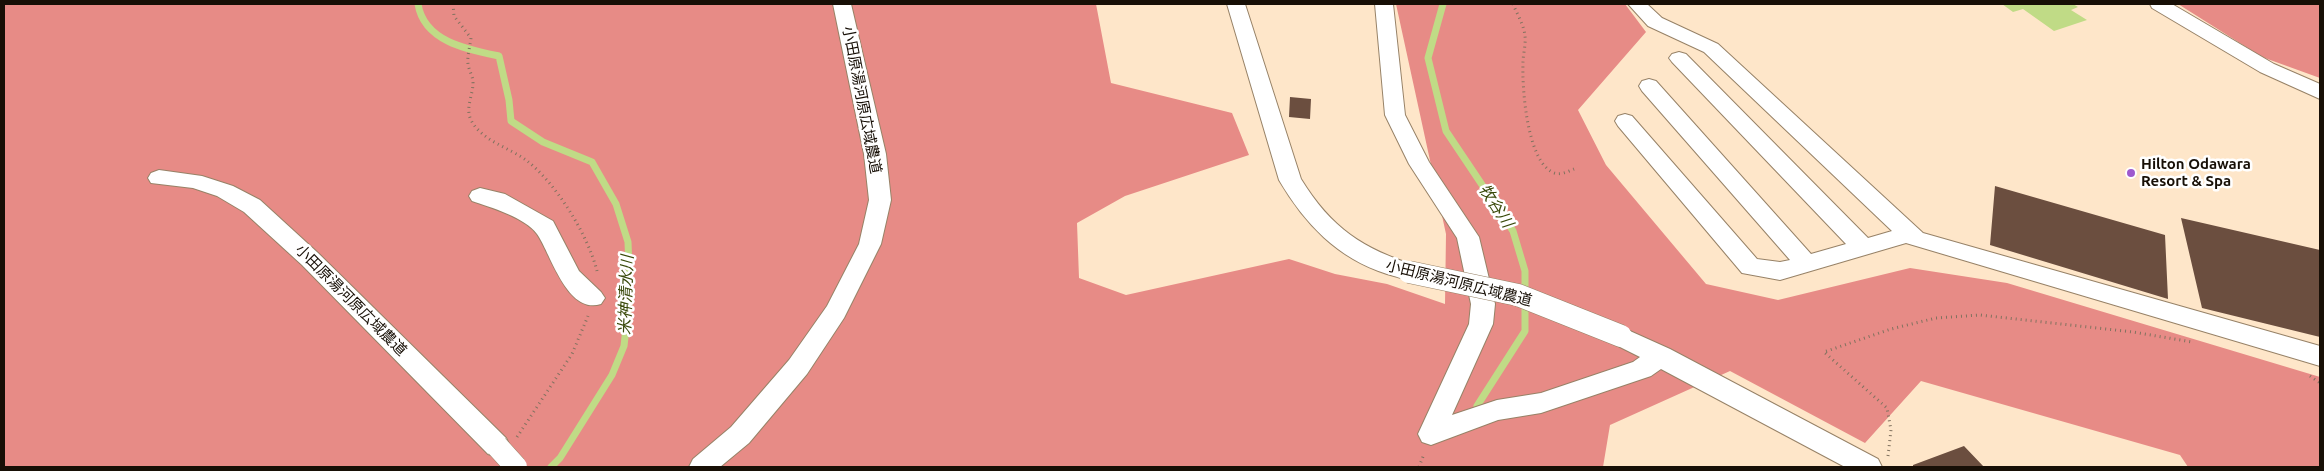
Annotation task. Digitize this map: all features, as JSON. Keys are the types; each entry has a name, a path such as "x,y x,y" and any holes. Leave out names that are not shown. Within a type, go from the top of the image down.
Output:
{"street":[{"name":"小田原湯河原広域農道","path":"702,467 740,435 798,367 836,312 870,244 880,200 875,154 842,4"},
{"name":"小田原湯河原広域農道","path":"1236,4 1290,180 1303,202 1321,224 1343,243 1363,256 1409,272 1518,295 1621,336 1877,464"},
{"path":"1384,4 1395,115 1420,164 1468,237 1483,304 1481,324 1431,434 1497,410 1541,403 1642,369 1661,356"},
{"path":"1637,4 1655,22 1711,48 1915,239 2320,356"},
{"path":"2159,4 2267,68 2320,92"},
{"path":"1678,58 1863,247"},
{"path":"1649,86 1807,264"},
{"path":"1625,121 1750,267 1780,271 1910,234"},
{"name":"小田原湯河原広域農道","path":"159,178 194,181 225,191 252,206 310,259 516,467"},
{"path":"480,196 497,200 546,227 570,277 593,298"}],"path":[{"path":"453,4 454,16 469,34 471,43 469,58"},
{"path":"1513,4 1525,37 1523,64 1524,104 1531,133 1546,167 1551,171 1559,173 1574,169"},
{"path":"1877,464 1888,455 1891,430 1887,408 1824,352 1891,329 1936,318 1980,315 2133,332 2198,343"},
{"path":"2306,373 2320,382"}],"shaded area":[{"path":"4,4 1096,4 1111,83 1232,113 1249,155 1125,196 1077,223 1079,278 1126,295 1289,259 1335,274 1387,284 1445,304 1446,234 1396,4 1625,4 1646,32 1578,110 1606,165 1706,284 1778,300 1910,268 2007,283 2320,377 2320,467 2188,467 2180,455 1921,381 1865,443 1730,371 1610,425 1603,467 4,467"},
{"path":"2002,4 2073,4 2078,7 2071,10 2087,20 2054,31 2023,9 2013,12"},
{"path":"2178,4 2320,4 2320,78 2262,57"}],"building":[{"path":"1290,97 1311,99 1310,119 1289,117"},
{"path":"1995,186 2165,235 2168,299 1990,245"},
{"path":"2181,218 2320,250 2320,337 2202,308"},
{"path":"1964,446 1984,467 1913,467 1913,465"}],"waterway":[{"name":"米神清水川","path":"418,4 422,17 438,36 462,47 499,56 509,100 511,121 543,142 592,162 616,204 628,242 630,293 624,346 612,375 560,458 551,467"},
{"name":"牧谷川","path":"1443,4 1428,58 1446,131 1513,231 1525,271 1525,331 1477,406"}],"place":[{"name":"Hilton Odawara Resort & Spa","path":"2131,173"}]}
